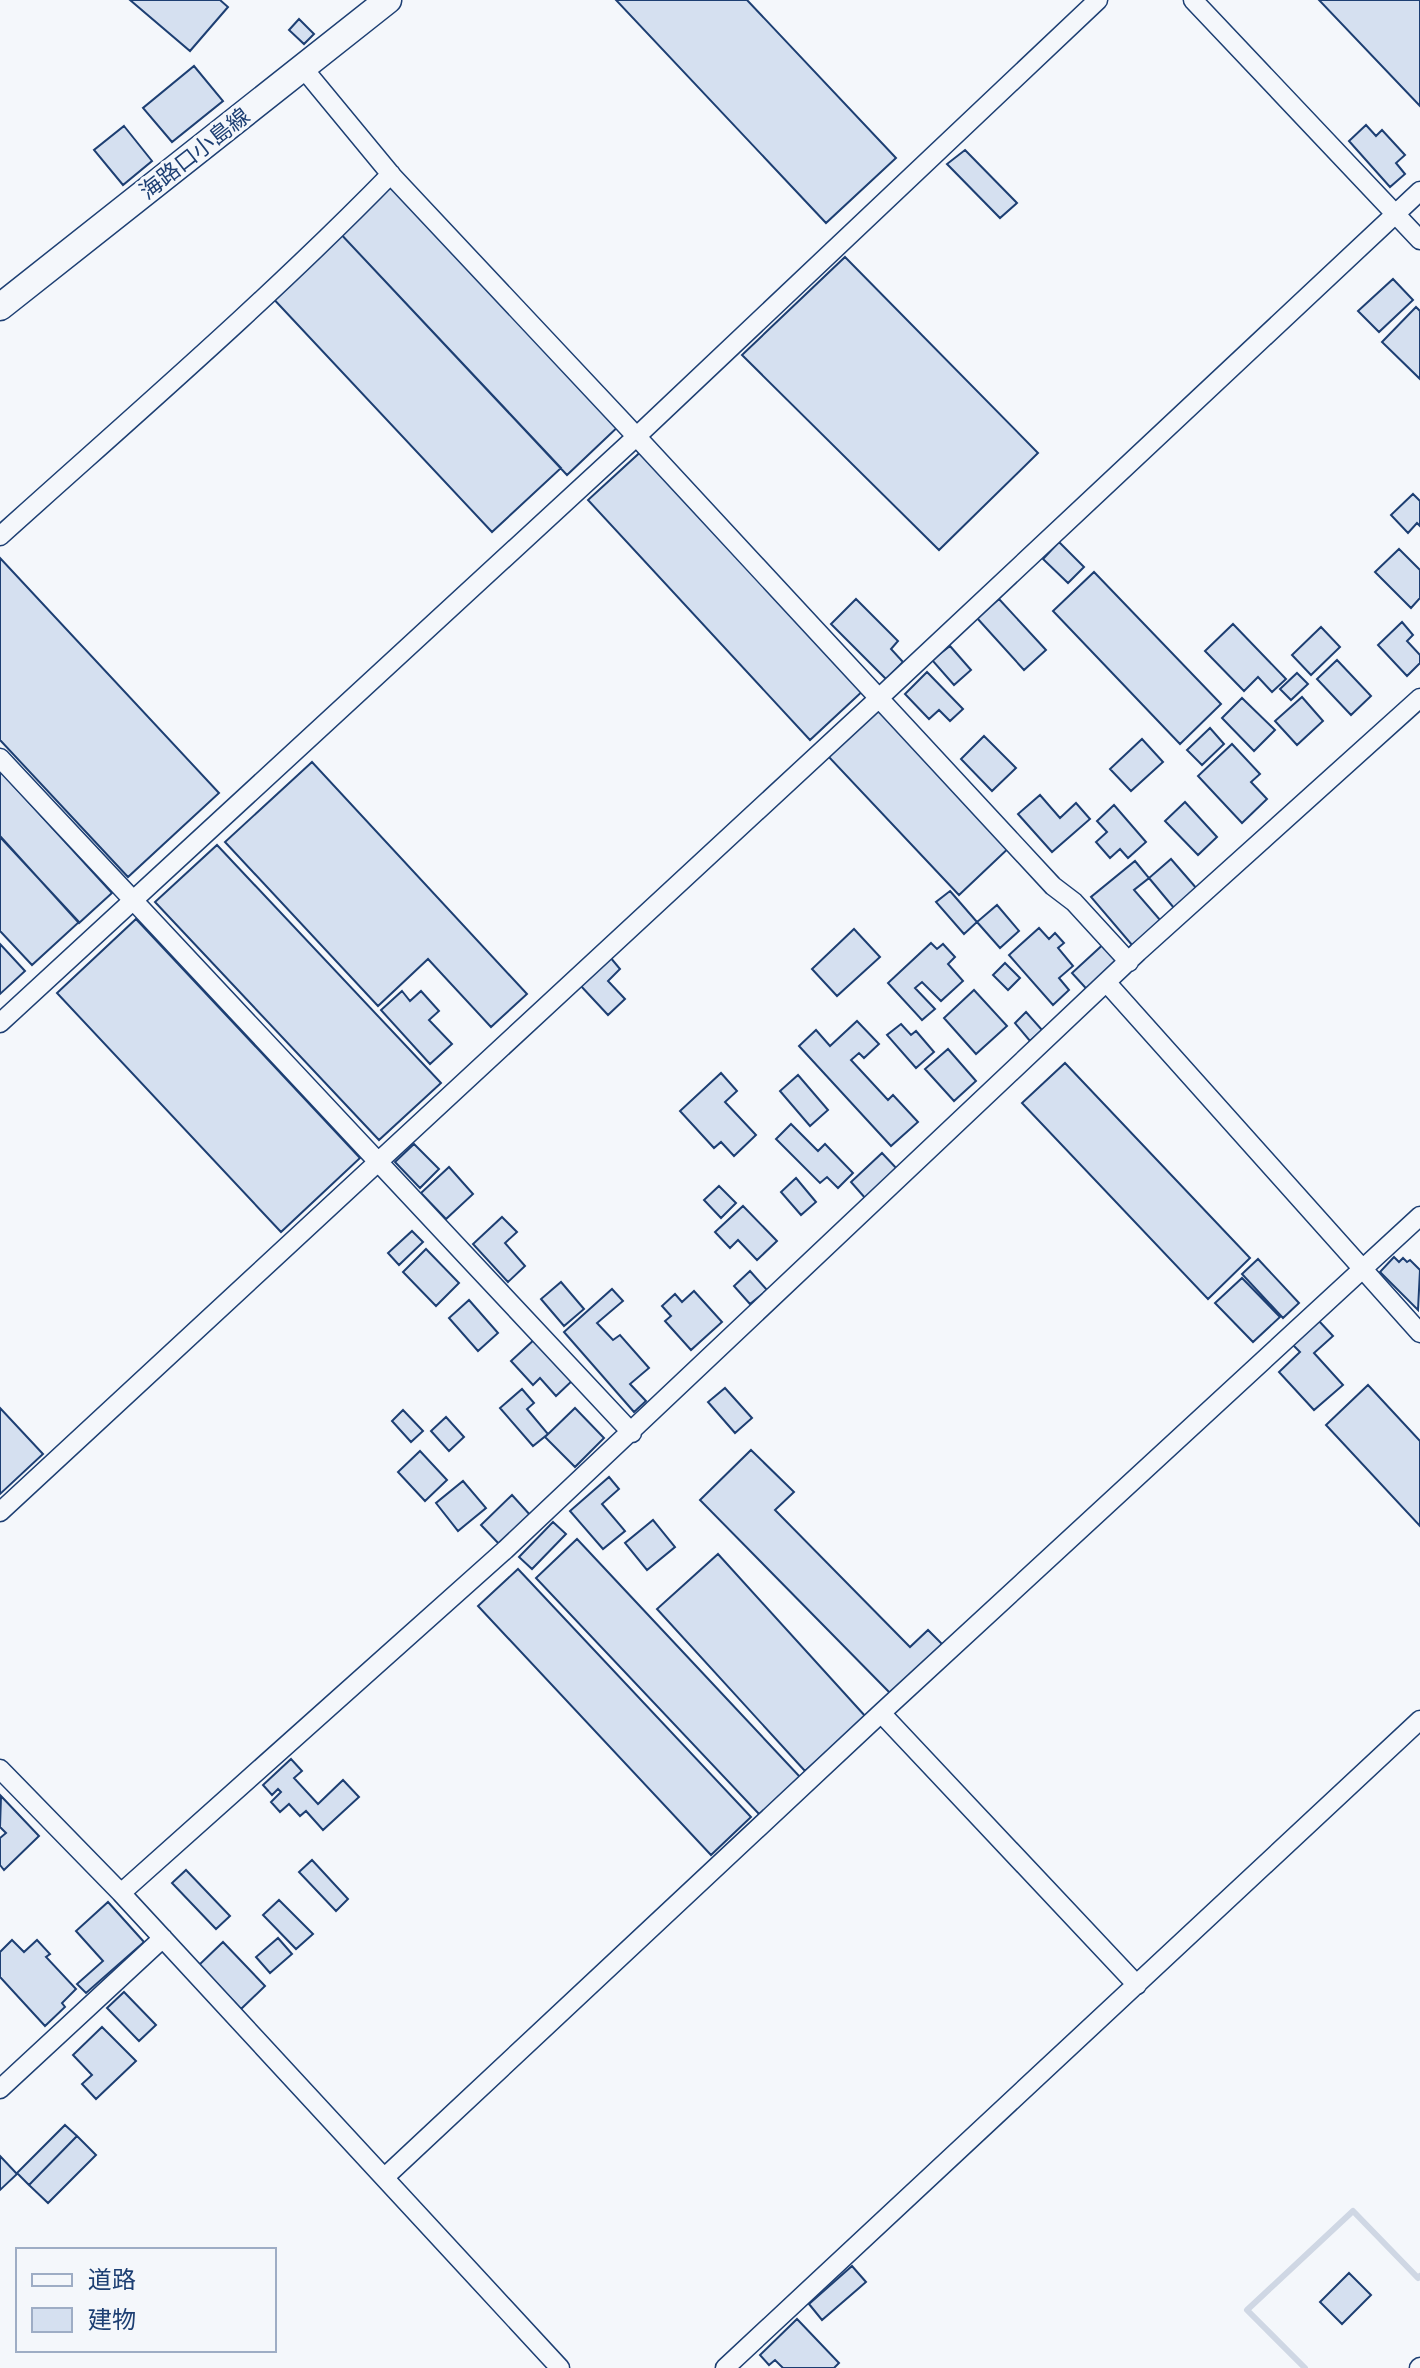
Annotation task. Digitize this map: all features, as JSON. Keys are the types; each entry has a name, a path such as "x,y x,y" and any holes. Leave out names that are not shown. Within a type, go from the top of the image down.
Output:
{"main road":[{"name":"海路口小島線","path":"0,307 388,0"}],"street":[{"path":"0,1023 636,437 1098,0"},
{"path":"1193,0 1420,240"},
{"path":"303,68 391,174 1053,886 1074,902 1129,962"},
{"path":"0,536 337,230 391,174"},
{"path":"0,1512 878,699 1420,191"},
{"path":"121,1893 505,1550 1129,962 1420,698"},
{"path":"0,758 632,1433"},
{"path":"1107,983 1420,1333"},
{"path":"385,2177 881,1713 1420,1216"},
{"path":"881,1713 1137,1985"},
{"path":"725,2368 1420,1720"},
{"path":"0,1769 121,1893 560,2368"},
{"path":"0,2089 163,1938"}],"building":[{"path":"130,0 220,0 228,7 190,51"},
{"path":"616,0 747,0 896,158 826,223"},
{"path":"1319,0 1420,0 1420,106"},
{"path":"299,19 314,34 304,44 289,30"},
{"path":"194,66 223,101 172,142 143,108"},
{"path":"1366,125 1376,136 1382,130 1405,155 1396,163 1405,174 1390,187 1349,141"},
{"path":"124,126 152,161 123,185 94,150"},
{"path":"965,150 1017,203 1000,218 947,164"},
{"path":"393,177 623,422 567,475 337,230"},
{"path":"337,230 561,468 492,532 268,293"},
{"path":"845,257 1038,453 939,550 742,355"},
{"path":"1393,279 1413,300 1379,332 1358,311"},
{"path":"1416,307 1420,311 1420,379 1382,342"},
{"path":"646,447 867,687 810,740 588,500"},
{"path":"1413,494 1420,501 1420,526 1417,523 1408,533 1391,515"},
{"path":"1059,542 1084,567 1068,583 1043,559"},
{"path":"1399,549 1420,570 1420,598 1411,608 1375,572"},
{"path":"0,558 219,793 128,877 0,740"},
{"path":"1094,572 1221,704 1180,744 1053,611"},
{"path":"856,599 898,641 891,649 903,662 886,679 831,624"},
{"path":"999,599 1046,650 1024,670 977,618"},
{"path":"1402,622 1413,635 1407,641 1420,655 1420,663 1407,676 1378,645"},
{"path":"1233,624 1286,679 1272,692 1258,677 1244,691 1205,651"},
{"path":"1321,627 1340,647 1311,675 1292,655"},
{"path":"950,646 971,670 954,685 932,660"},
{"path":"1337,660 1371,696 1351,715 1317,679"},
{"path":"927,672 963,709 950,721 939,710 929,719 905,694"},
{"path":"1297,673 1308,684 1291,700 1280,689"},
{"path":"1302,697 1323,721 1297,745 1275,721"},
{"path":"1242,698 1275,730 1254,751 1222,718"},
{"path":"883,705 1014,843 959,895 828,756"},
{"path":"1210,728 1224,744 1202,765 1187,750"},
{"path":"984,736 1016,768 992,791 961,759"},
{"path":"1142,739 1163,762 1131,791 1110,769"},
{"path":"1232,744 1260,774 1251,782 1267,799 1242,823 1198,776"},
{"path":"312,762 527,994 491,1027 428,959 378,1006 225,842"},
{"path":"0,771 112,893 79,923 0,836"},
{"path":"1040,795 1060,818 1076,803 1090,819 1052,852 1018,814"},
{"path":"1185,802 1217,837 1198,855 1165,821"},
{"path":"1114,805 1146,842 1128,858 1120,849 1110,858 1096,842 1107,832 1097,821"},
{"path":"0,837 79,922 32,965 0,931"},
{"path":"217,845 441,1083 379,1140 155,902"},
{"path":"1171,859 1197,889 1174,908 1149,878"},
{"path":"1135,861 1149,878 1134,890 1167,928 1138,952 1091,897"},
{"path":"950,891 977,922 964,934 936,902"},
{"path":"997,905 1019,931 1000,948 977,922"},
{"path":"136,919 360,1158 281,1232 57,993"},
{"path":"1039,928 1049,939 1055,933 1064,943 1058,948 1073,966 1059,978 1069,990 1053,1005 1009,955"},
{"path":"854,929 880,957 837,996 812,969"},
{"path":"1108,940 1129,962 1093,996 1072,973"},
{"path":"931,943 937,949 943,944 955,957 948,964 963,981 941,1001 922,982 915,988 935,1009 922,1020 888,983"},
{"path":"0,944 25,971 0,994"},
{"path":"610,957 620,969 608,981 625,999 608,1015 580,985"},
{"path":"1005,963 1020,978 1008,990 993,975"},
{"path":"974,990 1007,1026 976,1054 944,1018"},
{"path":"402,991 410,1001 421,991 439,1011 429,1020 452,1044 430,1064 381,1010"},
{"path":"1026,1012 1042,1030 1030,1041 1015,1023"},
{"path":"857,1021 879,1044 864,1058 859,1053 851,1060 888,1100 893,1095 918,1122 891,1146 799,1046 816,1030 830,1046"},
{"path":"901,1024 911,1035 916,1031 934,1052 916,1068 887,1035"},
{"path":"948,1049 976,1081 954,1101 925,1069"},
{"path":"1065,1063 1250,1258 1208,1299 1022,1103"},
{"path":"721,1073 737,1091 725,1102 756,1135 734,1156 721,1142 714,1148 680,1111"},
{"path":"798,1075 828,1110 810,1126 780,1091"},
{"path":"791,1124 818,1151 825,1144 853,1173 838,1188 827,1177 820,1183 776,1139"},
{"path":"414,1144 439,1169 420,1188 395,1162"},
{"path":"882,1153 898,1170 866,1199 851,1182"},
{"path":"449,1167 473,1194 446,1219 421,1193"},
{"path":"796,1178 816,1202 801,1215 781,1192"},
{"path":"719,1186 736,1203 721,1218 704,1200"},
{"path":"743,1206 777,1241 757,1260 738,1240 730,1248 715,1232"},
{"path":"502,1217 517,1232 505,1243 525,1266 508,1282 473,1244"},
{"path":"412,1231 423,1242 399,1265 388,1253"},
{"path":"426,1249 459,1283 436,1306 403,1272"},
{"path":"1394,1257 1399,1262 1403,1258 1407,1262 1410,1260 1420,1270 1418,1310 1380,1272"},
{"path":"1258,1259 1299,1303 1283,1318 1242,1274"},
{"path":"750,1271 767,1290 750,1304 734,1286"},
{"path":"1242,1278 1280,1317 1253,1342 1215,1303"},
{"path":"561,1282 584,1309 564,1326 541,1299"},
{"path":"612,1289 623,1301 597,1323 613,1340 620,1335 649,1368 630,1384 646,1401 634,1412 564,1332"},
{"path":"694,1291 722,1322 691,1350 665,1321 671,1316 662,1306 675,1294 682,1302"},
{"path":"469,1300 498,1333 478,1351 449,1318"},
{"path":"1319,1321 1333,1336 1314,1353 1343,1385 1314,1410 1279,1372 1300,1352 1293,1345"},
{"path":"536,1338 574,1379 556,1396 540,1378 533,1385 511,1361"},
{"path":"1368,1385 1420,1441 1420,1526 1326,1425"},
{"path":"725,1388 752,1418 735,1433 708,1402"},
{"path":"522,1389 534,1403 527,1409 548,1434 533,1446 500,1408"},
{"path":"0,1408 43,1454 0,1494"},
{"path":"575,1408 604,1438 575,1467 545,1437"},
{"path":"403,1410 423,1431 411,1442 392,1421"},
{"path":"446,1417 464,1437 449,1451 431,1431"},
{"path":"751,1450 794,1492 775,1510 910,1647 928,1630 943,1645 892,1695 700,1500"},
{"path":"420,1451 447,1480 425,1501 398,1472"},
{"path":"609,1477 619,1489 602,1504 625,1531 603,1549 570,1511"},
{"path":"463,1481 486,1508 458,1531 436,1503"},
{"path":"512,1495 531,1516 500,1545 481,1525"},
{"path":"653,1520 675,1547 647,1570 625,1543"},
{"path":"553,1522 566,1534 532,1569 519,1557"},
{"path":"577,1539 800,1777 760,1815 536,1578"},
{"path":"718,1554 866,1717 805,1771 657,1609"},
{"path":"518,1569 751,1817 711,1855 478,1606"},
{"path":"291,1759 302,1771 294,1778 318,1804 343,1780 359,1797 323,1830 306,1811 300,1816 289,1804 280,1812 271,1802 281,1792 278,1789 272,1795 263,1785"},
{"path":"1,1796 39,1836 4,1870 0,1865 0,1838 6,1833 0,1827"},
{"path":"312,1860 348,1899 336,1911 299,1872"},
{"path":"186,1870 230,1916 216,1929 172,1883"},
{"path":"279,1900 313,1934 296,1949 263,1915"},
{"path":"108,1902 144,1942 86,1993 77,1984 103,1961 76,1931"},
{"path":"278,1938 292,1954 270,1973 256,1957"},
{"path":"12,1940 24,1952 37,1940 50,1954 46,1957 76,1989 62,2003 65,2007 45,2026 0,1977 0,1952"},
{"path":"223,1942 265,1986 241,2009 199,1965"},
{"path":"124,1992 156,2025 139,2041 107,2008"},
{"path":"102,2027 136,2061 96,2099 82,2084 92,2075 73,2055"},
{"path":"65,2125 77,2136 29,2185 17,2173"},
{"path":"77,2136 96,2155 48,2203 29,2185"},
{"path":"0,2156 17,2174 0,2190"},
{"path":"852,2266 866,2282 822,2320 809,2304"},
{"path":"1349,2273 1371,2295 1342,2324 1320,2302"},
{"path":"797,2319 839,2363 834,2368 783,2368 775,2360 769,2365 760,2355"}],"waterway":[{"path":"1305,2368 1247,2310 1353,2211 1418,2278 1420,2276"}]}
